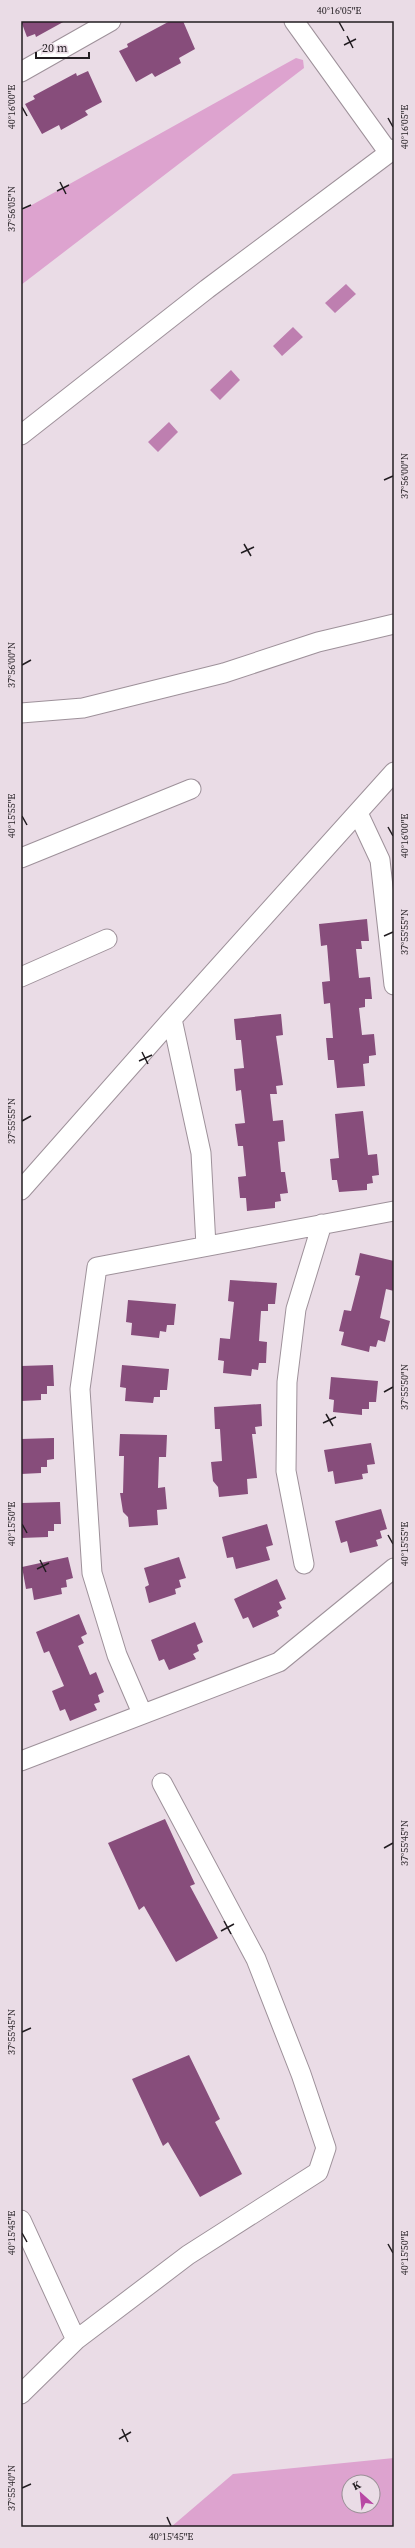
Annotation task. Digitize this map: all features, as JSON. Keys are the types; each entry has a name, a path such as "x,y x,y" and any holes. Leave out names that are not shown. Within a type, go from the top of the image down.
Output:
{"street":[{"path":"21,72 111,21"},
{"path":"21,435 213,284 391,151 294,21"},
{"path":"21,713 83,708 224,673 318,642 394,624"},
{"path":"21,1190 394,772"},
{"path":"21,858 191,789"},
{"path":"358,813 380,860 394,985"},
{"path":"21,977 107,939"},
{"path":"172,1020 201,1153 206,1246"},
{"path":"142,1713 117,1655 92,1572 80,1389 97,1267 394,1211"},
{"path":"304,1564 286,1471 287,1382 296,1309 322,1224"},
{"path":"21,1761 142,1713 279,1662 394,1568"},
{"path":"21,2394 76,2340 188,2255 318,2172 326,2148 301,2074 256,1959 162,1783"},
{"path":"21,2220 76,2340"}],"shaded area":[{"path":"296,58 303,60 304,68 21,285 21,211"},
{"path":"346,284 356,294 335,313 325,303"},
{"path":"293,327 303,337 282,356 273,346"},
{"path":"231,370 240,380 220,400 210,390"},
{"path":"169,422 178,432 158,452 148,442"},
{"path":"394,2458 394,2527 171,2527 233,2474"}],"building":[{"path":"21,21 65,21 36,37 35,34 27,37"},
{"path":"170,21 183,21 195,49 179,58 181,63 155,77 152,73 136,82 119,51 128,47 127,44"},
{"path":"88,71 102,102 85,111 88,115 61,130 59,125 42,134 25,104 35,99 33,96 76,73 77,76"},
{"path":"367,919 369,941 361,941 362,949 356,949 359,978 370,977 372,999 365,999 365,1007 359,1008 362,1035 374,1034 376,1055 369,1056 369,1063 363,1064 365,1086 337,1088 334,1060 328,1060 326,1038 333,1038 330,1003 324,1004 322,982 330,981 327,945 321,946 319,924"},
{"path":"281,1014 283,1035 276,1036 283,1085 276,1086 277,1094 270,1094 273,1121 283,1120 285,1141 278,1142 281,1172 285,1172 288,1193 280,1194 281,1201 275,1202 275,1208 247,1211 246,1198 240,1198 238,1177 246,1176 243,1146 238,1146 235,1124 245,1123 241,1090 236,1091 234,1069 244,1068 241,1040 236,1040 234,1019"},
{"path":"363,1111 368,1155 377,1154 379,1175 372,1176 373,1183 367,1184 367,1190 339,1192 337,1180 332,1180 330,1159 339,1158 335,1114"},
{"path":"360,1253 394,1261 394,1291 386,1289 380,1318 390,1321 385,1342 378,1340 376,1347 370,1346 369,1352 341,1345 344,1332 339,1331 344,1310 351,1311 360,1276 355,1275"},
{"path":"230,1280 277,1283 275,1304 268,1304 268,1311 261,1311 259,1341 267,1342 266,1363 259,1363 258,1370 252,1369 251,1376 223,1373 224,1361 218,1360 220,1338 230,1339 234,1302 228,1301"},
{"path":"128,1300 176,1304 174,1325 167,1325 166,1332 160,1331 159,1338 131,1335 132,1323 126,1322"},
{"path":"53,1365 54,1386 47,1386 47,1394 41,1394 41,1400 21,1401 21,1366"},
{"path":"122,1365 169,1369 167,1390 160,1390 160,1397 154,1397 153,1403 125,1401 126,1388 120,1387"},
{"path":"331,1377 378,1381 376,1402 369,1402 369,1409 362,1409 362,1415 333,1412 334,1400 329,1399"},
{"path":"261,1404 262,1426 255,1427 256,1434 252,1434 257,1478 247,1479 248,1494 219,1497 218,1487 213,1481 211,1462 222,1461 220,1429 215,1429 214,1407"},
{"path":"120,1434 167,1435 166,1457 159,1457 158,1488 165,1487 167,1509 157,1510 158,1525 129,1527 128,1517 123,1512 120,1493 123,1493 124,1456 119,1456"},
{"path":"54,1438 54,1459 47,1460 47,1467 41,1467 41,1473 21,1474 21,1439"},
{"path":"371,1443 375,1464 367,1465 368,1473 362,1474 363,1479 335,1484 333,1471 328,1472 324,1450"},
{"path":"60,1502 61,1524 54,1524 54,1531 48,1531 48,1537 21,1538 21,1503"},
{"path":"381,1509 387,1529 380,1531 382,1538 376,1540 378,1546 350,1553 347,1541 341,1543 335,1521"},
{"path":"267,1524 273,1545 266,1547 270,1560 236,1569 233,1557 227,1558 222,1537"},
{"path":"68,1557 73,1578 66,1580 67,1587 61,1588 62,1594 34,1600 32,1588 26,1589 22,1567"},
{"path":"179,1557 186,1578 179,1580 181,1587 175,1589 176,1594 149,1603 145,1587 149,1585 144,1568"},
{"path":"277,1579 286,1599 279,1602 282,1608 277,1611 279,1616 253,1628 248,1617 243,1619 234,1599"},
{"path":"79,1614 87,1634 81,1637 84,1643 78,1646 90,1675 96,1672 104,1692 98,1695 100,1702 94,1704 97,1710 70,1721 65,1709 60,1711 52,1691 64,1686 49,1651 44,1653 36,1632"},
{"path":"195,1622 203,1642 197,1645 199,1651 193,1654 196,1659 169,1670 164,1659 159,1661 151,1640"},
{"path":"165,1819 195,1884 190,1886 218,1938 176,1962 144,1906 139,1910 108,1843"},
{"path":"189,2055 220,2119 215,2122 242,2174 200,2197 168,2142 163,2146 132,2079"}]}
